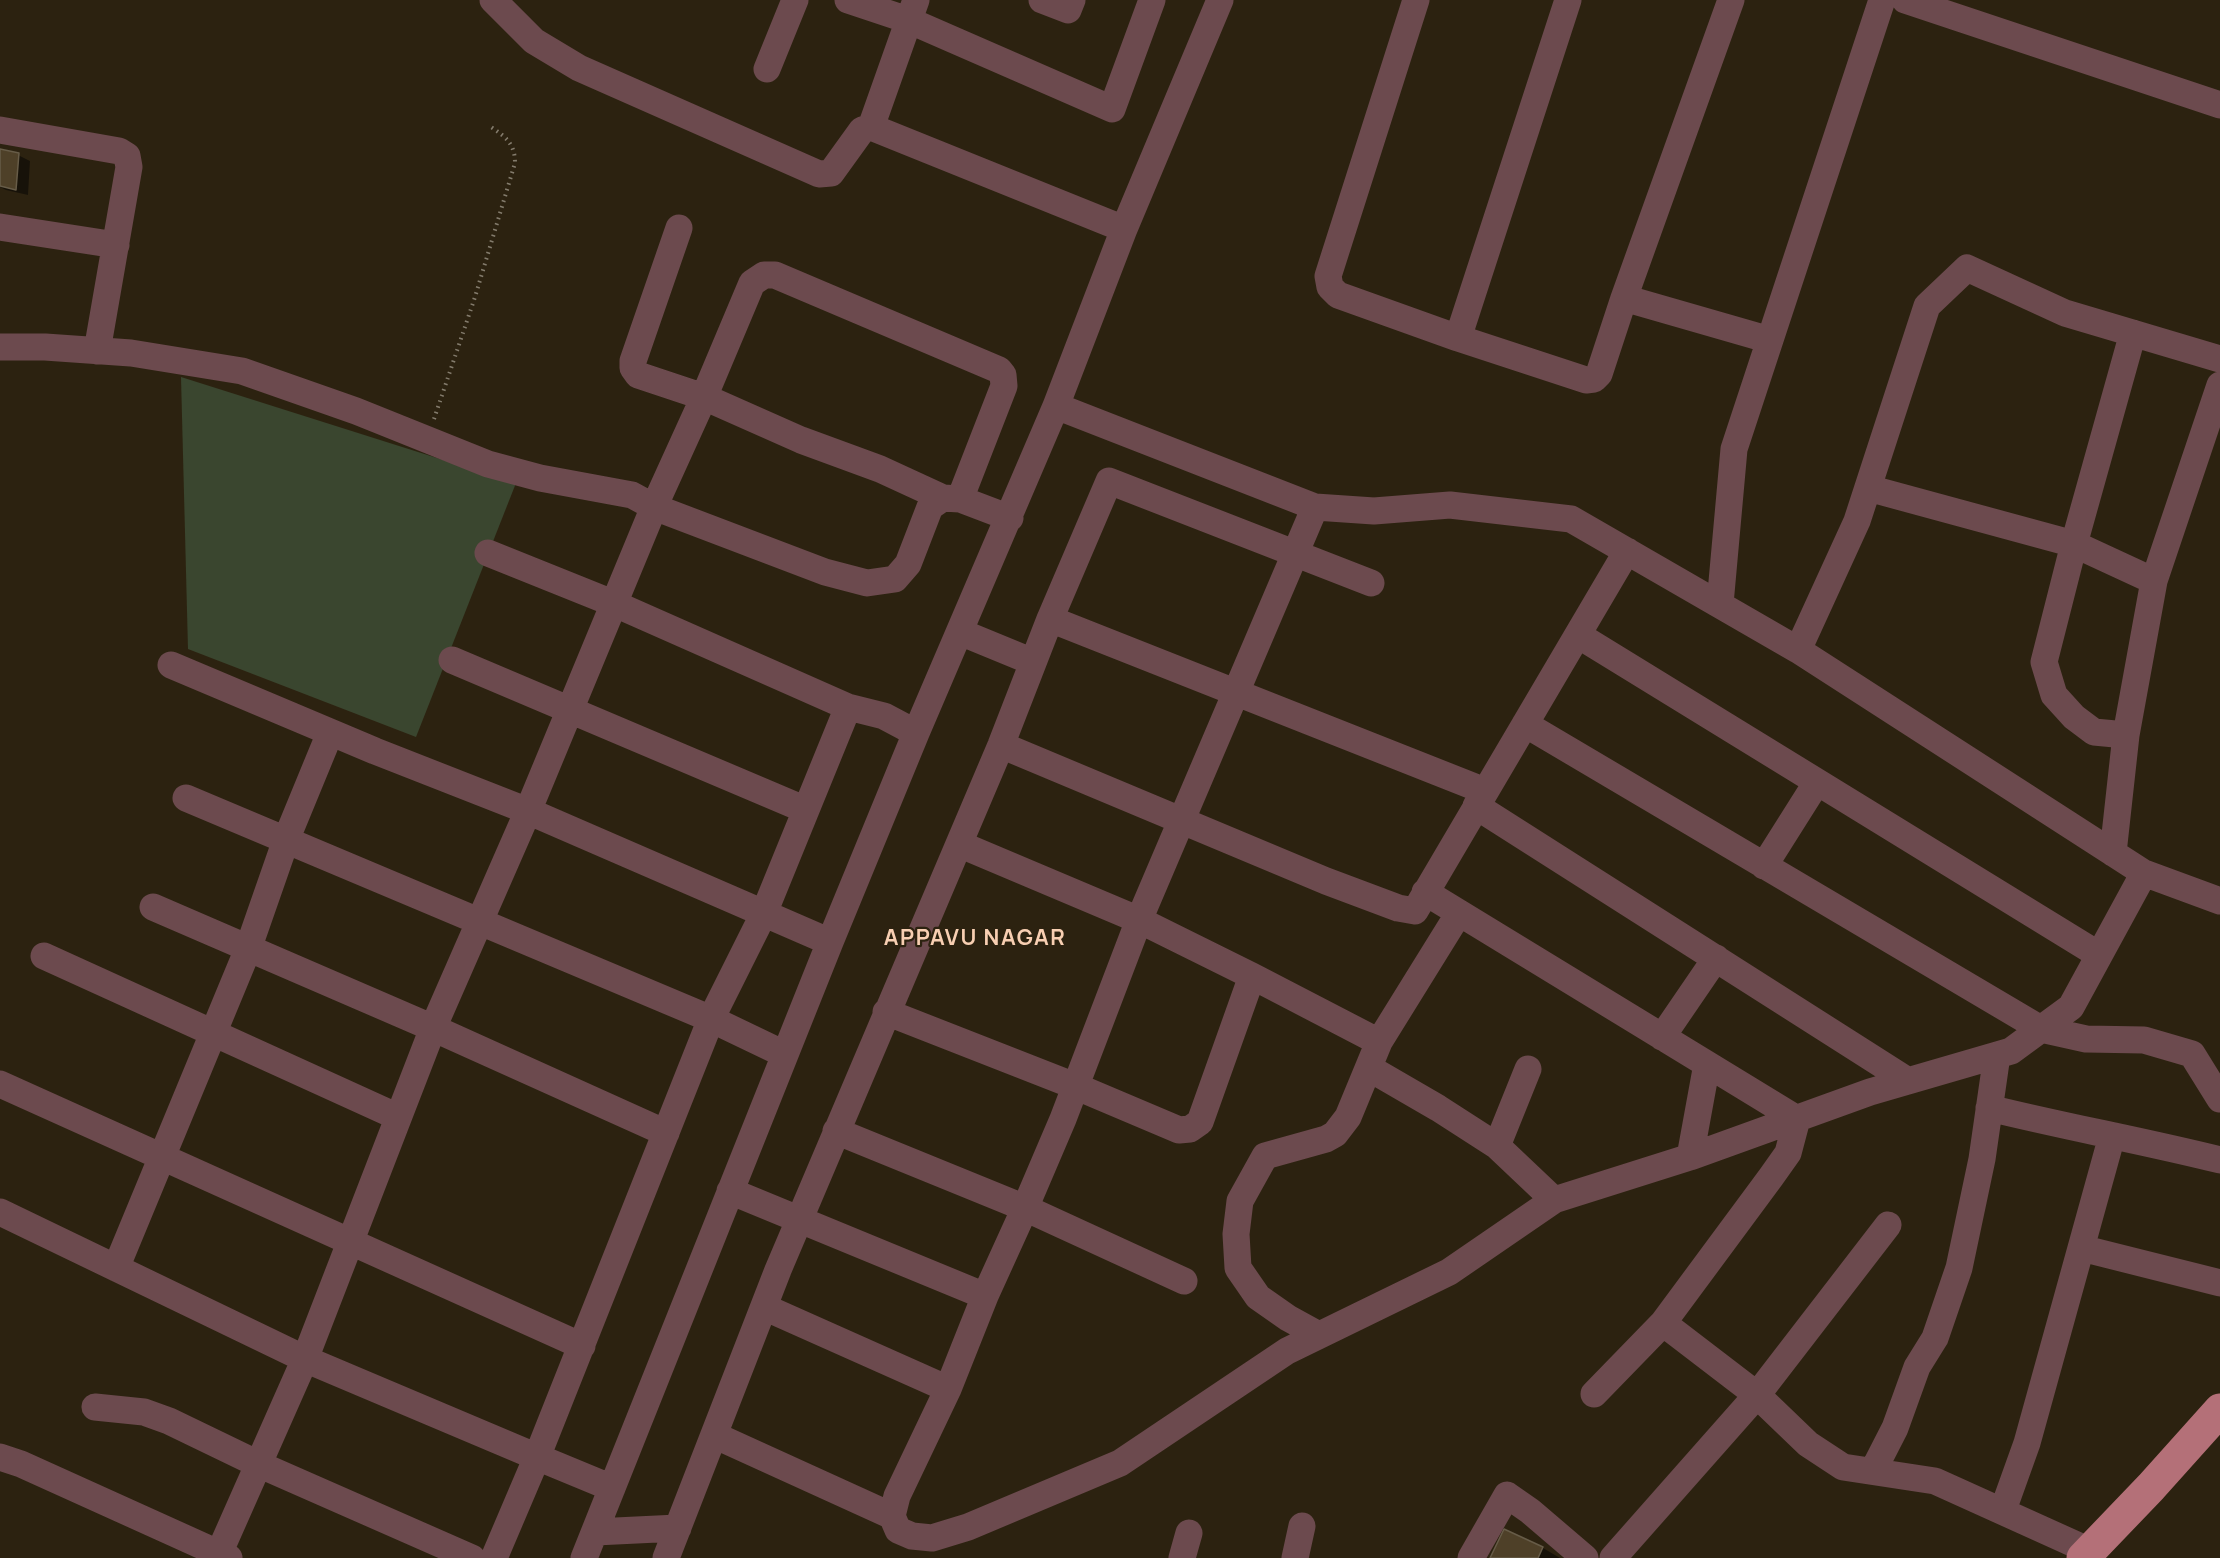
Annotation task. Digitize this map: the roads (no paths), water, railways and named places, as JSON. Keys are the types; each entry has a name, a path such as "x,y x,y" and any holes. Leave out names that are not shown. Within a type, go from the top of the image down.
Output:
{"main road":[{"path":"2087,1555 2220,1410"}],"street":[{"path":"493,0 534,41 579,68 819,174 831,173 862,129 871,127 1124,229"},
{"path":"766,69 795,0"},
{"path":"848,0 912,10 1112,109 1152,0"},
{"path":"1042,0 1068,10 1072,0"},
{"path":"584,1558 784,1054 916,733 1010,518 1124,229 1220,0"},
{"path":"1416,0 1328,276 1330,287 1338,295 1586,380 1594,379 1599,374 1731,0"},
{"path":"1458,338 1568,0"},
{"path":"1720,604 1734,449 1882,0"},
{"path":"1905,0 2220,105"},
{"path":"871,127 912,10"},
{"path":"0,130 119,151 127,156 129,166 97,351"},
{"path":"0,227 116,245"},
{"path":"679,228 633,361 633,368 638,375 704,398 801,440 952,499 1010,518"},
{"path":"1798,650 1857,522 1927,306 1967,268 2065,313 2220,359"},
{"path":"0,347 45,347 152,356 242,371 356,411 488,464 540,478 632,495 654,507 825,572 867,583 895,579 908,564 930,507 952,499 1004,386 1003,375 999,370 775,275 764,275 752,283 704,398 654,507 528,811 433,1028 305,1359 258,1464 221,1556 21,1464 0,1457"},
{"path":"1624,298 1770,340"},
{"path":"2126,735 2094,732 2074,717 2054,695 2044,662 2074,543 2133,333"},
{"path":"2113,853 2126,735 2154,581 2220,385"},
{"path":"1056,406 1315,507 1374,511 1450,505 1571,519 1798,650 2144,873 2220,901"},
{"path":"670,1557 678,1528 799,1219 1001,745 1050,619 1109,481 1371,583"},
{"path":"1868,488 2074,543 2154,581"},
{"path":"1315,507 1293,554 1139,920 1025,1208 985,1296 948,1389 897,1496 892,1516 898,1530 912,1536 932,1538 968,1527 1120,1463 1287,1351 1449,1272 1554,1200 1690,1157 1870,1092 2011,1051 2071,1007 2144,873"},
{"path":"1001,745 1182,822 1398,908 1415,911 1627,551"},
{"path":"488,553 615,604 848,707 884,716 916,733"},
{"path":"1050,619 1236,693 1481,798 1716,958 1908,1081"},
{"path":"960,633 1033,662"},
{"path":"1578,635 2099,955"},
{"path":"452,660 806,810"},
{"path":"171,665 330,733 528,811 830,942"},
{"path":"494,1558 582,1346 711,1019 764,912 848,707"},
{"path":"1525,724 2041,1029 2086,1039 2144,1040 2192,1054 2220,1099"},
{"path":"116,1268 248,949 286,840 330,733"},
{"path":"1764,866 1817,782"},
{"path":"186,798 711,1019 784,1054"},
{"path":"959,844 1139,920 1379,1042"},
{"path":"1425,892 1797,1119"},
{"path":"153,907 433,1028 666,1133"},
{"path":"1319,1335 1288,1318 1258,1297 1238,1268 1236,1234 1240,1201 1265,1156 1326,1139 1335,1134 1348,1117 1379,1042 1459,913"},
{"path":"44,956 398,1117"},
{"path":"1662,1037 1716,958"},
{"path":"886,1012 1075,1086 1179,1130 1190,1129 1200,1122 1252,976"},
{"path":"1873,1471 1895,1428 1917,1367 1935,1338 1959,1268 1982,1159 1997,1055"},
{"path":"1690,1157 1707,1064"},
{"path":"1369,1068 1497,1146 1554,1200"},
{"path":"1497,1146 1528,1069"},
{"path":"0,1084 582,1346"},
{"path":"1989,1108 2220,1160"},
{"path":"1594,1394 1663,1323 1788,1153 1797,1119"},
{"path":"836,1131 1025,1208 1184,1281"},
{"path":"2003,1510 2027,1443 2112,1136"},
{"path":"730,1191 985,1296"},
{"path":"0,1212 305,1359 612,1488"},
{"path":"1613,1558 1757,1395 1888,1225"},
{"path":"2081,1248 2220,1283"},
{"path":"764,1307 948,1389"},
{"path":"1663,1323 1757,1395 1808,1444 1843,1467 1935,1481 2003,1510 2087,1555"},
{"path":"95,1407 144,1412 169,1421 258,1464 472,1558"},
{"path":"714,1435 892,1516"},
{"path":"1471,1558 1507,1495 1530,1511 1585,1558"},
{"path":"1294,1558 1302,1527"},
{"path":"595,1532 678,1528"}],"district":[{"name":"APPAVU NAGAR","path":"975,939"}]}
